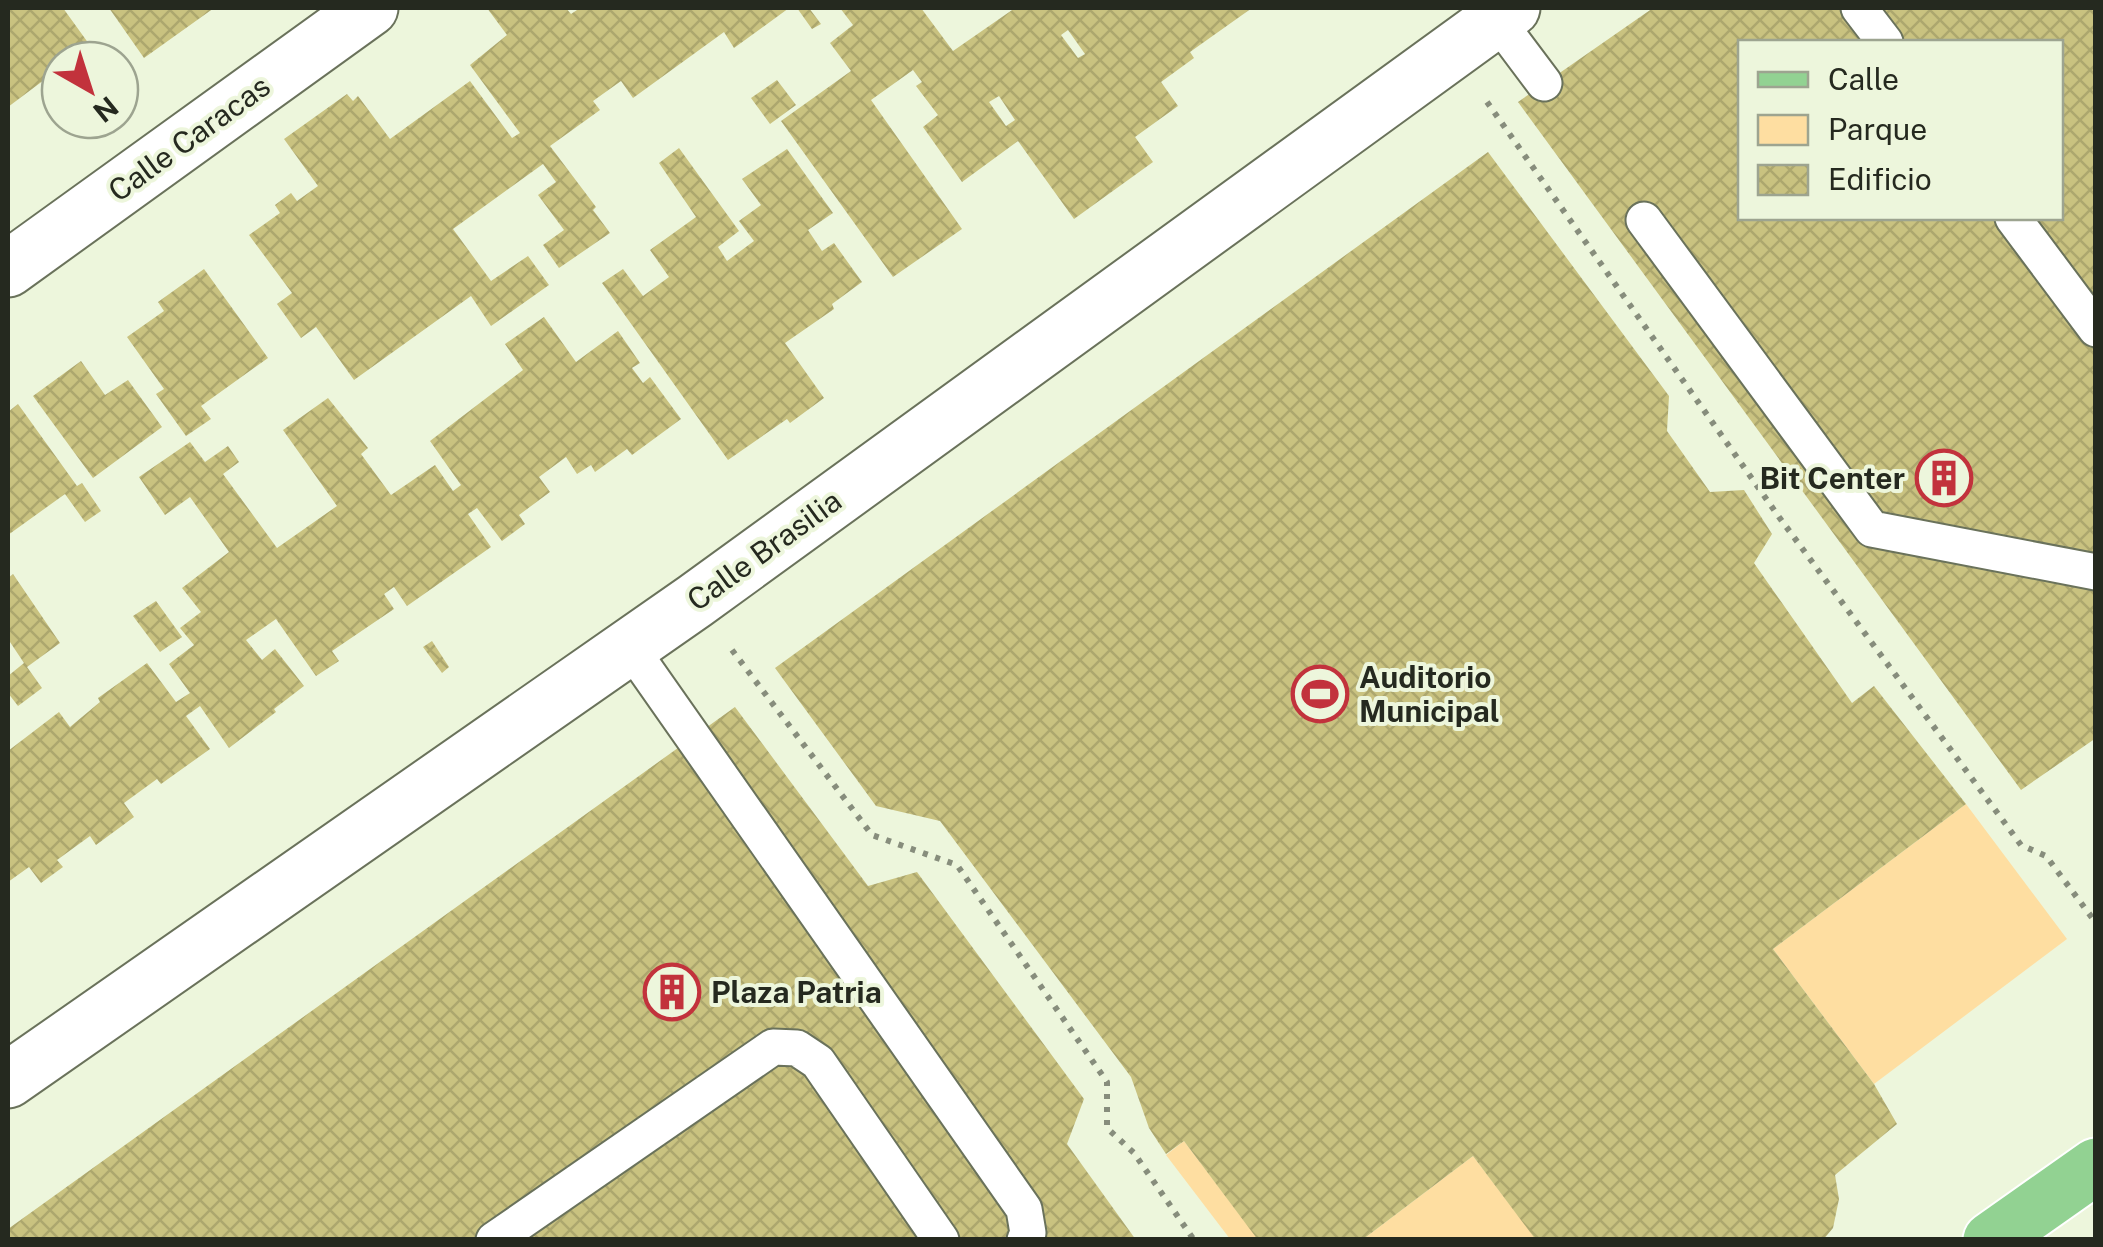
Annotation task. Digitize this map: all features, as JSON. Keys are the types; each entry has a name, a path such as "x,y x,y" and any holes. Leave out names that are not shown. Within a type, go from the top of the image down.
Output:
{"main road":[{"path":"1991,1240 2096,1166"}],"street":[{"name":"Calle Caracas","path":"8,270 370,8"},
{"name":"Calle Brasilia","path":"8,1080 695,601 1504,13"}],"lane":[{"path":"1859,8 1883,40"},
{"path":"1504,13 1544,83"},
{"path":"1644,220 1872,529 2096,572"},
{"path":"2015,220 2096,329"},
{"path":"629,646 1024,1209 1028,1233 1024,1240"},
{"path":"494,1240 773,1046 797,1048 818,1062 941,1240"}],"path":[{"path":"1452,52 1802,548 2021,845 2046,856 2096,922"},
{"path":"695,601 872,835 958,864 1106,1082 1107,1128 1134,1153 1194,1240"}],"green space":[{"path":"1966,804 2067,939 1874,1084 1773,949"},
{"path":"1184,1141 1258,1239 1230,1239 1166,1155"},
{"path":"1473,1156 1536,1239 1362,1240"}],"building":[{"path":"8,8 63,8 86,40 40,40 40,83 8,107"},
{"path":"109,8 214,8 144,58 140,40 131,40"},
{"path":"487,8 566,8 571,14 580,8 789,8 734,48 724,32 633,98 621,81 593,101 600,110 550,146 596,207 593,210 610,233 559,268 543,245 564,230 538,195 556,182 543,164 453,229 491,281 528,256 549,285 491,326 471,296 354,380 316,327 301,338 277,304 292,293 249,235 280,213 275,205 291,193 297,201 318,186 284,139 347,94 353,101 358,96 390,139 470,81 512,138 520,133 470,65 507,35"},
{"path":"797,8 809,8 821,24 812,29"},
{"path":"840,8 921,8 953,51 1015,8 1252,8 1190,52 1194,58 1161,82 1178,106 1135,137 1153,162 1074,219 1018,141 962,182 923,127 938,115 916,86 922,82 913,70 871,100 962,229 893,277 781,121 851,71 830,43 853,25","holes":["1068,30 1085,54 1078,58 1061,35","999,96 1015,120 1006,126 989,102"]},
{"name":"Bit Center","path":"1653,8 2096,8 2096,738 2021,790 1518,102"},
{"path":"777,80 796,105 770,124 751,98"},
{"path":"679,148 739,231 718,247 727,261 754,241 739,221 761,205 742,179 787,149 833,213 808,230 822,251 834,243 862,282 832,304 834,309 785,343 824,398 728,460 602,283 623,269 643,296 669,277 650,250 696,217 659,163"},
{"name":"Auditorio Municipal","path":"1488,152 1669,396 1667,431 1710,492 1744,490 1772,534 1754,563 1852,703 1874,686 1966,804 1773,949 1874,1084 1897,1124 1835,1175 1839,1199 1833,1228 1823,1240 1536,1240 1473,1156 1362,1240 1258,1240 1184,1141 1166,1154 1149,1128 1131,1077 940,821 876,806 775,668"},
{"path":"204,269 268,358 201,406 211,419 186,436 156,394 164,389 127,337 164,311 158,302"},
{"path":"544,317 576,362 618,331 640,363 632,368 643,383 650,377 681,419 632,455 627,449 595,472 591,465 577,474 566,457 539,477 550,492 519,515 525,524 502,541 477,508 468,514 491,547 407,606 394,587 384,594 394,609 332,651 339,661 316,676 276,619 246,640 262,660 275,649 304,686 229,748 200,706 186,716 210,749 161,784 157,779 124,803 134,817 96,845 90,836 57,860 63,867 41,883 29,867 8,882 8,751 59,712 70,727 100,702 98,698 147,663 176,702 190,693 169,664 194,645 180,628 201,612 182,588 229,552 190,497 165,515 139,477 190,442 205,462 228,446 239,462 223,474 277,548 337,506 283,430 328,398 368,448 361,454 391,495 435,465 453,491 461,485 430,441 523,370 505,344"},
{"path":"81,361 105,395 128,380 162,427 93,478 33,396"},
{"path":"18,404 77,486 82,483 101,511 85,522 65,494 8,535 8,412"},
{"path":"13,574 60,643 27,667 42,688 18,706 8,693 8,676 24,663 8,639 8,578"},
{"path":"156,601 182,637 160,652 133,616"},
{"path":"432,641 449,667 442,673 423,647"},
{"name":"Plaza Patria","path":"735,707 868,886 917,872 1084,1099 1067,1144 1136,1240 8,1240 8,1229"}],"place":[{"name":"Bit Center","path":"1944,478"},
{"name":"Auditorio Municipal","path":"1320,694"},
{"name":"Plaza Patria","path":"672,992"}]}
